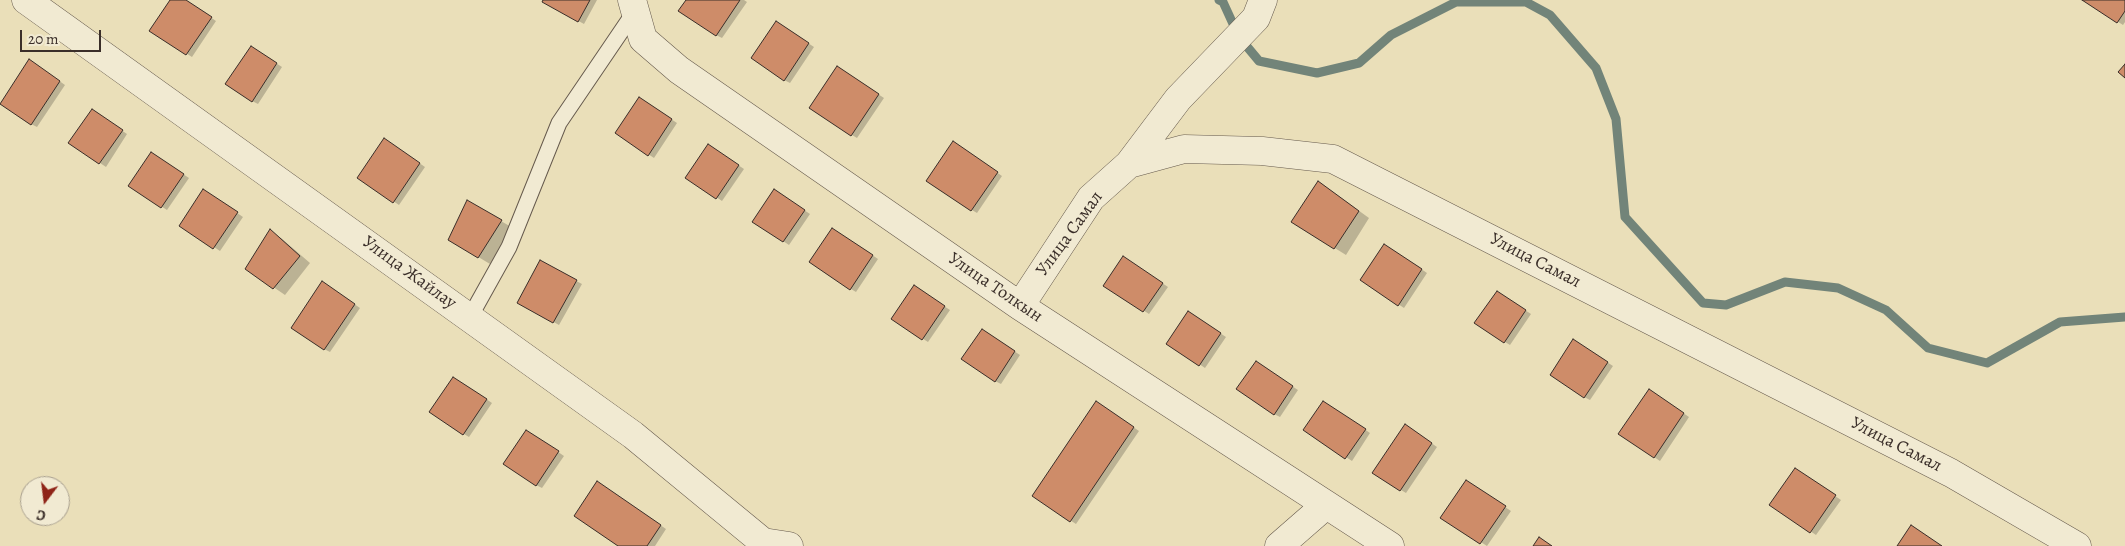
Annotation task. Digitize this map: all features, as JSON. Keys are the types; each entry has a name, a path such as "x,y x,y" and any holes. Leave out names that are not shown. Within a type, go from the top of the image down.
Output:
{"street":[{"name":"Улица Жайлау","path":"26,0 633,435 765,545"},
{"path":"1129,164 1178,99 1256,18 1263,0"},
{"name":"Улица Толкын","path":"634,5 643,39 678,70 1020,306 1390,546"},
{"name":"Улица Самал","path":"1020,306 1091,198 1129,164 1184,150 1262,151 1333,159 1951,473 2077,546"},
{"path":"1279,546 1326,505"}],"lane":[{"path":"470,317 509,247 559,123 634,5"}],"building":[{"path":"170,0 186,0 212,17 186,55 149,31"},
{"path":"543,0 590,0 578,22 542,2"},
{"path":"686,0 740,0 716,36 678,11"},
{"path":"2082,0 2125,0 2125,11 2117,23"},
{"path":"776,21 809,43 784,81 751,58"},
{"path":"251,46 277,63 252,102 225,84"},
{"path":"29,59 60,81 31,125 0,104"},
{"path":"2125,64 2125,78 2118,72"},
{"path":"837,66 879,94 851,136 809,108"},
{"path":"639,97 672,119 648,156 615,133"},
{"path":"92,109 123,130 99,164 68,143"},
{"path":"384,138 420,163 393,203 357,178"},
{"path":"953,141 998,172 971,211 926,181"},
{"path":"708,144 739,165 716,199 685,178"},
{"path":"151,152 184,174 161,208 128,186"},
{"path":"1318,181 1359,211 1334,249 1291,222"},
{"path":"203,189 238,212 213,249 179,226"},
{"path":"774,189 805,210 783,242 752,222"},
{"path":"467,200 502,220 478,258 448,240"},
{"path":"832,228 873,255 850,290 809,262"},
{"path":"270,229 300,256 273,289 245,269"},
{"path":"1384,244 1422,269 1398,306 1360,280"},
{"path":"1123,256 1163,283 1143,312 1103,286"},
{"path":"540,260 577,280 553,323 517,303"},
{"path":"322,281 355,304 324,350 291,328"},
{"path":"914,285 945,306 922,340 891,319"},
{"path":"1497,291 1526,310 1504,343 1474,323"},
{"path":"1188,311 1221,333 1199,366 1166,344"},
{"path":"982,329 1015,351 995,382 961,359"},
{"path":"1573,339 1608,362 1584,398 1550,375"},
{"path":"1256,361 1293,386 1274,415 1236,389"},
{"path":"453,377 487,399 463,435 429,412"},
{"path":"1649,389 1684,413 1654,458 1618,434"},
{"path":"1096,401 1134,427 1070,522 1032,496"},
{"path":"1323,401 1366,429 1345,459 1303,430"},
{"path":"1405,424 1432,443 1400,491 1372,473"},
{"path":"526,430 559,451 536,486 503,464"},
{"path":"1795,468 1836,495 1810,533 1769,505"},
{"path":"1466,480 1506,506 1480,544 1440,518"},
{"path":"597,481 661,525 647,546 618,546 574,516"},
{"path":"1911,525 1942,546 1897,546"},
{"path":"1539,537 1552,546 1533,546"}],"waterway":[{"path":"1219,0 1223,2 1239,37 1259,61 1317,73 1359,63 1391,35 1456,2 1526,2 1550,15 1596,68 1616,119 1625,217 1703,303 1726,305 1785,282 1838,288 1886,310 1928,348 1987,363 2060,322 2125,317"}]}
